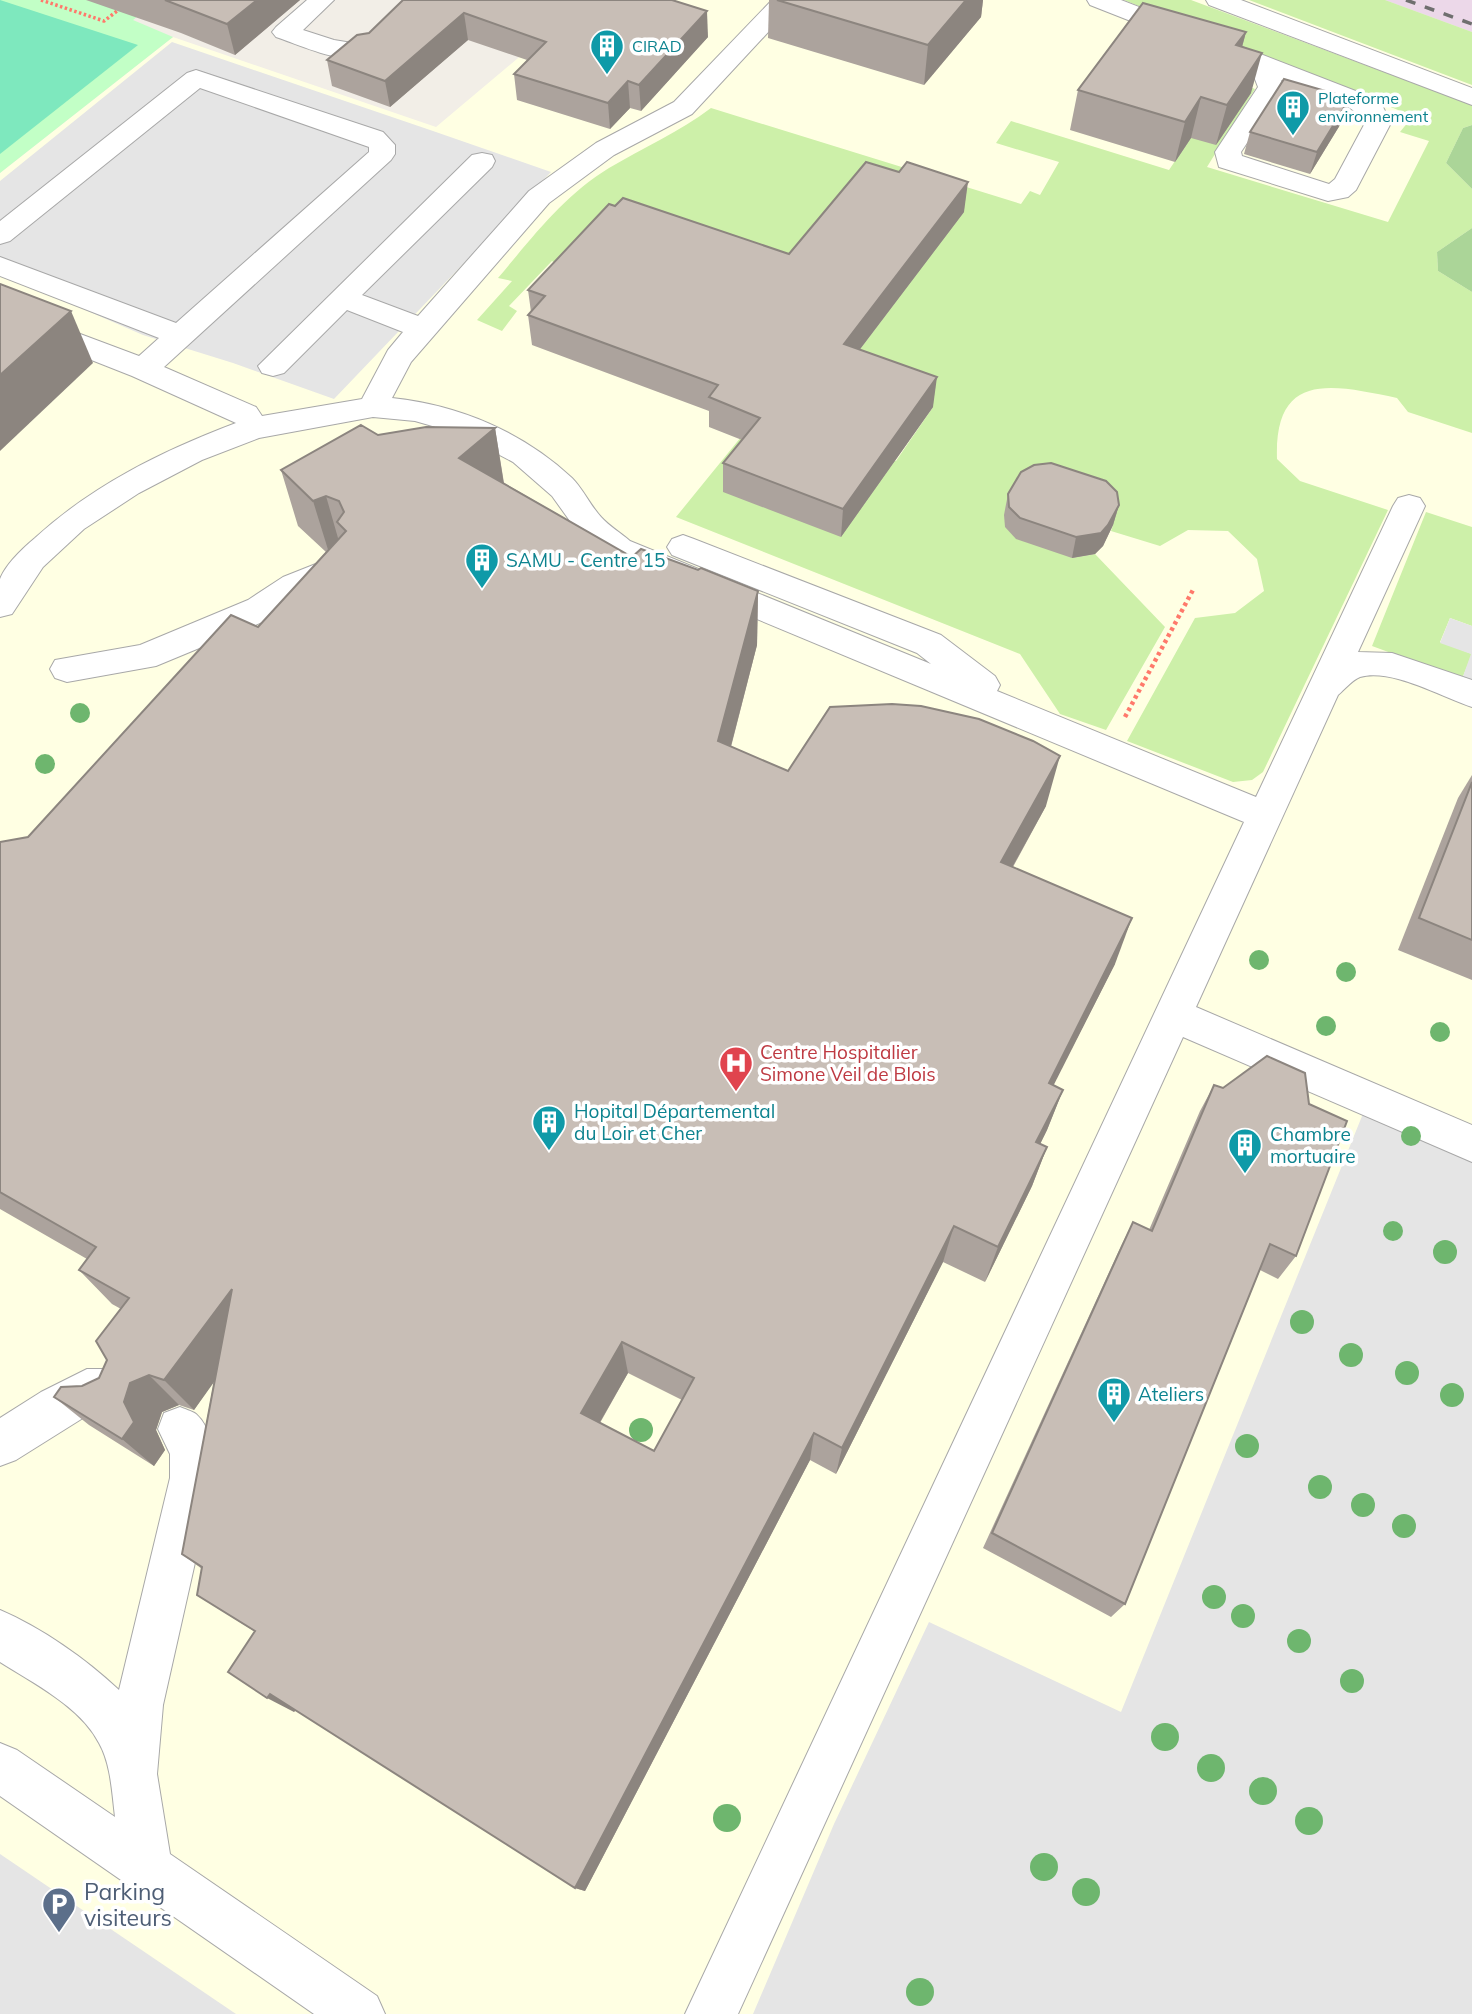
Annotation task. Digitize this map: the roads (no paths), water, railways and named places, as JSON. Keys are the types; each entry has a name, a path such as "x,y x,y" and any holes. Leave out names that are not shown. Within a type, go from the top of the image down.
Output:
{"street":[{"path":"322,0 285,32 330,47 363,52 422,0"},
{"path":"373,407 398,358 539,197 605,149 682,108 786,0"},
{"path":"1098,0 1254,61 1357,102 1373,111 1378,123 1346,184 1338,191 1328,193 1229,161 1228,152 1271,86 1265,71 1254,61"},
{"path":"1218,0 1472,97"},
{"path":"0,235 196,78 374,138 382,145 382,154 143,369"},
{"path":"273,366 482,161"},
{"path":"0,266 179,335"},
{"path":"342,298 423,329"},
{"path":"0,313 143,369 245,414 254,428"},
{"path":"0,606 32,559 73,521 128,485 191,452 254,428 373,407 415,411 470,426 524,454 563,488 591,527 619,549 1266,816"},
{"path":"711,2014 1409,506"},
{"path":"67,669 144,657 260,609 295,586 341,566"},
{"path":"1325,687 1345,669 1364,662 1391,664 1472,694"},
{"path":"1174,1015 1472,1144"},
{"path":"0,1444 57,1406 87,1391 115,1391"},
{"path":"133,1774 139,1705 192,1478 192,1450 180,1429"},
{"path":"0,1634 95,1700 116,1725 133,1774 147,1870"},
{"path":"0,1767 359,2014"}],"railway":[{"path":"1406,0 1472,24"}],"place":[{"name":"CIRAD","path":"607,76"},
{"name":"Plateforme environnement","path":"1293,137"},
{"name":"SAMU - Centre 15","path":"482,590"},
{"name":"Centre Hospitalier Simone Veil de Blois","path":"736,1093"},
{"name":"Hopital Départemental du Loir et Cher","path":"549,1152"},
{"name":"Chambre mortuaire","path":"1245,1175"},
{"name":"Ateliers","path":"1114,1424"},
{"name":"Parking visiteurs","path":"59,1934"}]}
